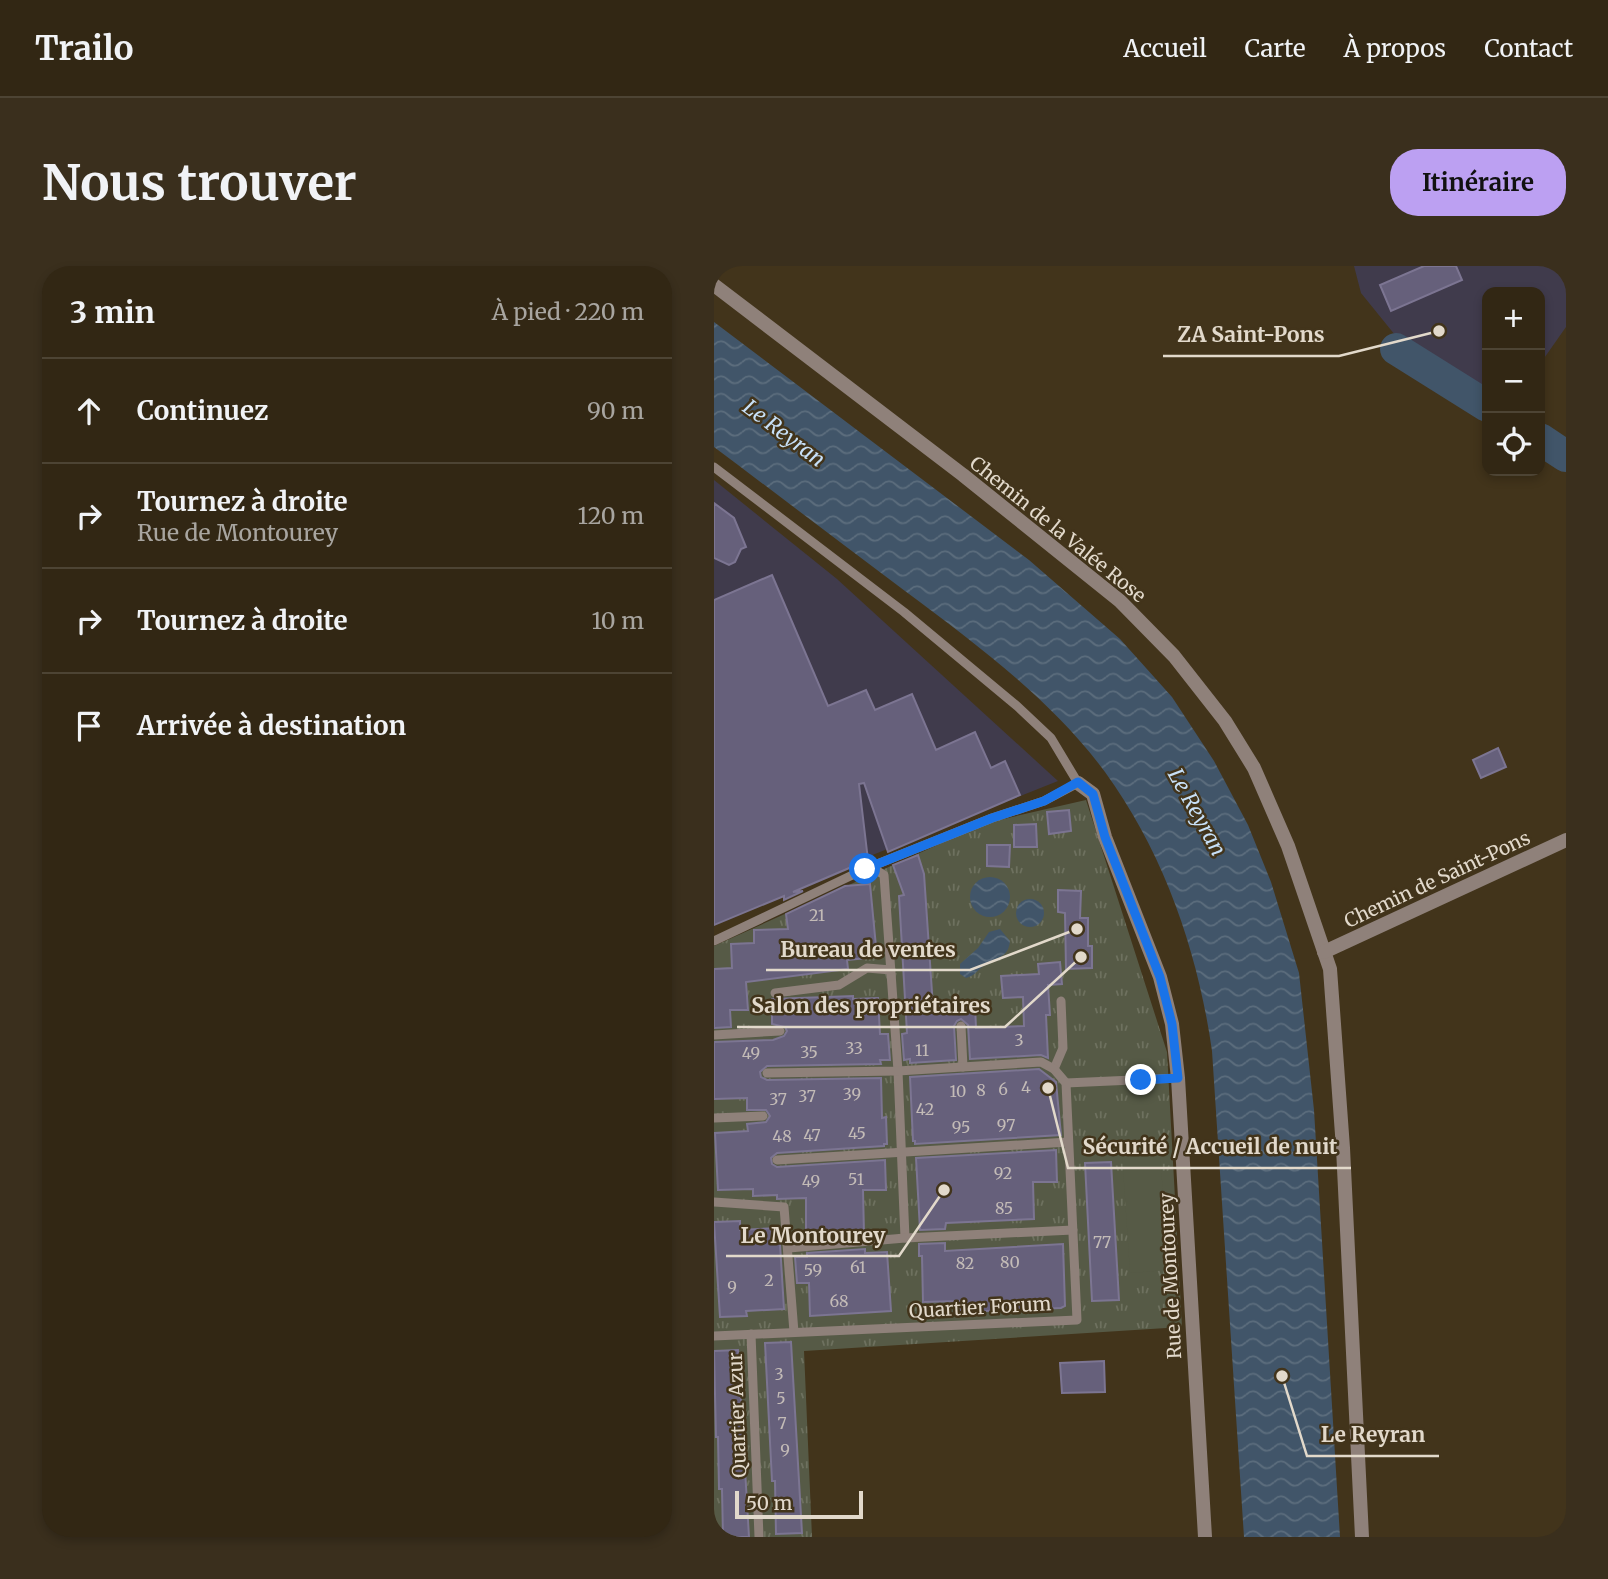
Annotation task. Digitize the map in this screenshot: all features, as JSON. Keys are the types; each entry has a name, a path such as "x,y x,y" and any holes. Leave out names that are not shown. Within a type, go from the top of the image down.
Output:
{"street":[{"name":"Chemin de la Valée Rose","path":"714,285 963,475 1120,601 1174,656 1225,721 1254,768 1288,846 1330,969 1343,1148 1362,1537"},
{"name":"Rue de Montourey","path":"1078,782 1093,794 1105,837 1160,977 1172,1024 1178,1078 1205,1537"},
{"name":"Chemin de Saint-Pons","path":"1324,952 1566,840"}],"lane":[{"path":"714,467 904,612 1017,706 1051,738 1078,782 1044,801 992,818 865,869 714,941"},
{"path":"865,869 876,870 884,875 898,1071 905,1238"},
{"path":"775,993 839,985 867,968 891,970"},
{"path":"1054,1069 1063,1048 1061,1002"},
{"path":"961,1026 963,1067"},
{"path":"714,1035 780,1031"},
{"path":"767,1073 898,1071 1041,1062 1054,1069 1066,1083 1178,1078"},
{"name":"Quartier Forum","path":"714,1336 1077,1320 1066,1083"},
{"path":"714,1118 763,1116"},
{"path":"777,1160 1068,1142"},
{"path":"714,1202 784,1207 794,1332"},
{"path":"789,1248 905,1238 1073,1230"},
{"name":"Quartier Azur","path":"751,1334 759,1537"}],"shaded area":[{"path":"1354,266 1566,266 1566,327 1545,357 1545,287 1482,287 1482,387 1460,389 1395,335 1361,293"},
{"path":"714,480 837,579 1058,781 714,918"}],"green space":[{"path":"1086,800 1167,1052 1182,1327 804,1351 812,1537 714,1537 714,946 986,823"},
{"path":"1160,1150 1168,1270 1130,1273 1122,1153"}],"water":[{"name":"Le Reyran","path":"714,322 1029,560 1120,639 1172,697 1214,761 1248,825 1271,882 1299,973 1314,1110 1340,1537 1244,1537 1212,1051 1188,941 1145,836 1105,772 1084,745 1037,697 959,631 714,447"},
{"path":"990,877 998,878 1004,883 1009,889 1009,905 1004,911 998,916 990,917 982,916 976,911 971,905 970,897 971,889 976,883 982,878"},
{"path":"1030,899 1040,903 1044,913 1040,923 1030,927 1020,923 1016,913 1020,903"},
{"path":"1000,929 1010,941 1007,951 969,977 960,974 960,964 978,948 989,932"}],"building":[{"path":"1424,266 1456,266 1462,280 1391,311 1380,285"},
{"path":"714,503 734,518 746,547 741,549 735,562 729,565 714,558"},
{"path":"772,575 828,706 866,690 875,710 912,694 936,750 975,732 991,768 1005,761 1020,795 888,852 864,783 859,784 868,860 793,892 803,891 784,900 784,896 714,925 714,600"},
{"path":"1498,748 1506,767 1481,778 1473,760"},
{"path":"1069,810 1071,831 1049,834 1047,812"},
{"path":"1036,824 1037,847 1014,847 1014,825"},
{"path":"987,845 1010,845 1009,867 987,866"},
{"path":"918,855 924,874 933,1007 975,1005 976,1028 1024,1026 1023,997 1003,998 1001,976 1039,974 1038,964 1060,962 1062,984 1048,985 1048,1058 1041,1055 970,1059 968,1025 961,1019 954,1026 956,1060 910,1063 910,1059 904,1060 902,1034 907,1033 899,896 904,895 893,865"},
{"path":"870,884 877,957 847,960 848,969 746,982 748,1010 730,1010 731,1027 714,1028 714,969 732,968 731,944 754,943 754,930 788,929 786,914 845,886"},
{"path":"1058,890 1081,891 1080,918 1088,918 1088,946 1092,946 1092,968 1066,969 1065,913 1058,912"},
{"path":"853,996 853,999 878,998 880,1034 888,1034 890,1060 880,1060 881,1064 767,1066 760,1072 761,1077 767,1080 881,1078 882,1118 886,1117 887,1144 777,1153 771,1158 772,1164 777,1167 885,1160 886,1190 863,1190 864,1234 806,1239 806,1198 753,1196 753,1189 718,1190 715,1133 748,1131 747,1124 766,1122 770,1116 766,1110 747,1110 747,1098 714,1099 714,1042 773,1040 784,1036 787,1031 785,1027 772,1024 772,999"},
{"path":"1039,1069 1056,1082 1061,1135 915,1144 913,1141 910,1077"},
{"path":"1056,1150 1057,1182 1033,1182 1034,1219 946,1223 945,1229 920,1230 916,1158"},
{"path":"1111,1162 1119,1300 1092,1301 1085,1163"},
{"path":"740,1221 740,1230 779,1228 784,1309 746,1311 747,1316 720,1317 714,1222"},
{"path":"945,1243 945,1251 1063,1244 1065,1306 960,1312 959,1301 923,1302 922,1256 919,1256 919,1244"},
{"path":"865,1249 865,1253 887,1252 891,1311 810,1316 809,1283 797,1283 795,1257 807,1257 807,1253"},
{"path":"791,1342 802,1533 776,1534 765,1343"},
{"path":"738,1350 749,1537 723,1537 722,1489 719,1489 716,1437 714,1351"},
{"path":"1104,1361 1105,1392 1062,1393 1060,1363"}],"waterway":[{"path":"1396,349 1482,403"},
{"path":"1545,442 1566,456"}],"place":[{"name":"ZA Saint-Pons","path":"1439,331"},
{"name":"Bureau de ventes","path":"1077,929"},
{"name":"Salon des propriétaires","path":"1081,957"},
{"name":"Sécurité / Accueil de nuit","path":"1048,1088"},
{"name":"Le Montourey","path":"944,1190"},
{"name":"Le Reyran","path":"1282,1376"}],"route":[{"path":"865,869 918,846 1044,801 1078,782 1093,794 1105,837 1160,977 1172,1024 1178,1078 1141,1080"}]}
